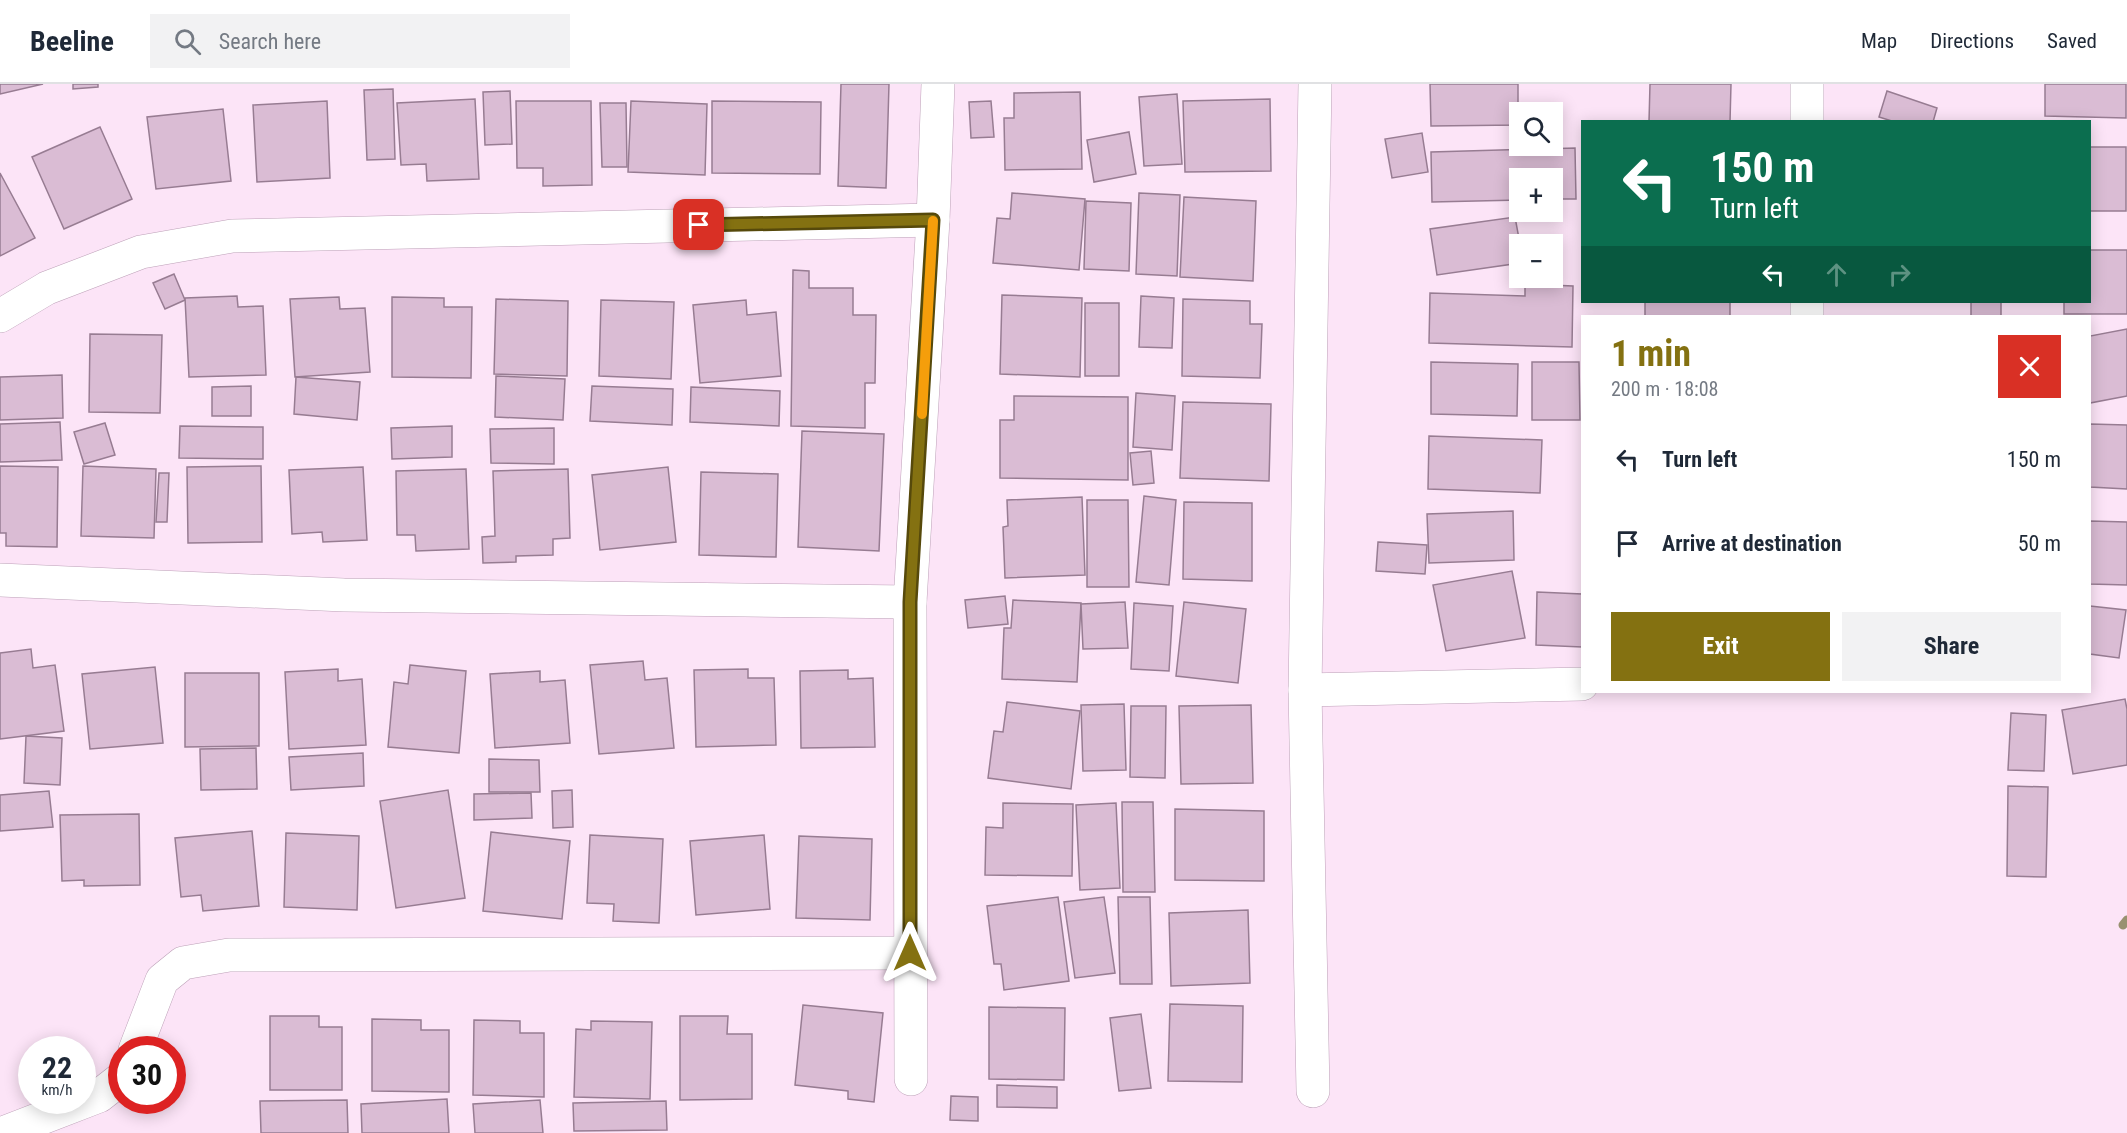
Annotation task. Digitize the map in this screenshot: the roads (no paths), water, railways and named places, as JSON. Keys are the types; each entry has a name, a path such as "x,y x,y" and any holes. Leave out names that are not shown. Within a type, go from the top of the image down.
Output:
{"street":[{"path":"911,1079 910,602 933,220 938,84"},
{"path":"1313,1091 1305,690 1316,84"},
{"path":"1807,84 1807,120"},
{"path":"0,316 47,288 141,252 232,236 933,220"},
{"path":"0,580 344,595 910,602"},
{"path":"1305,690 1581,684"},
{"path":"140,1036 162,980 183,963 229,956 910,953"},
{"path":"3,1133 99,1096 108,1089"}],"waterway":[{"path":"2123,925 2127,920"}]}
